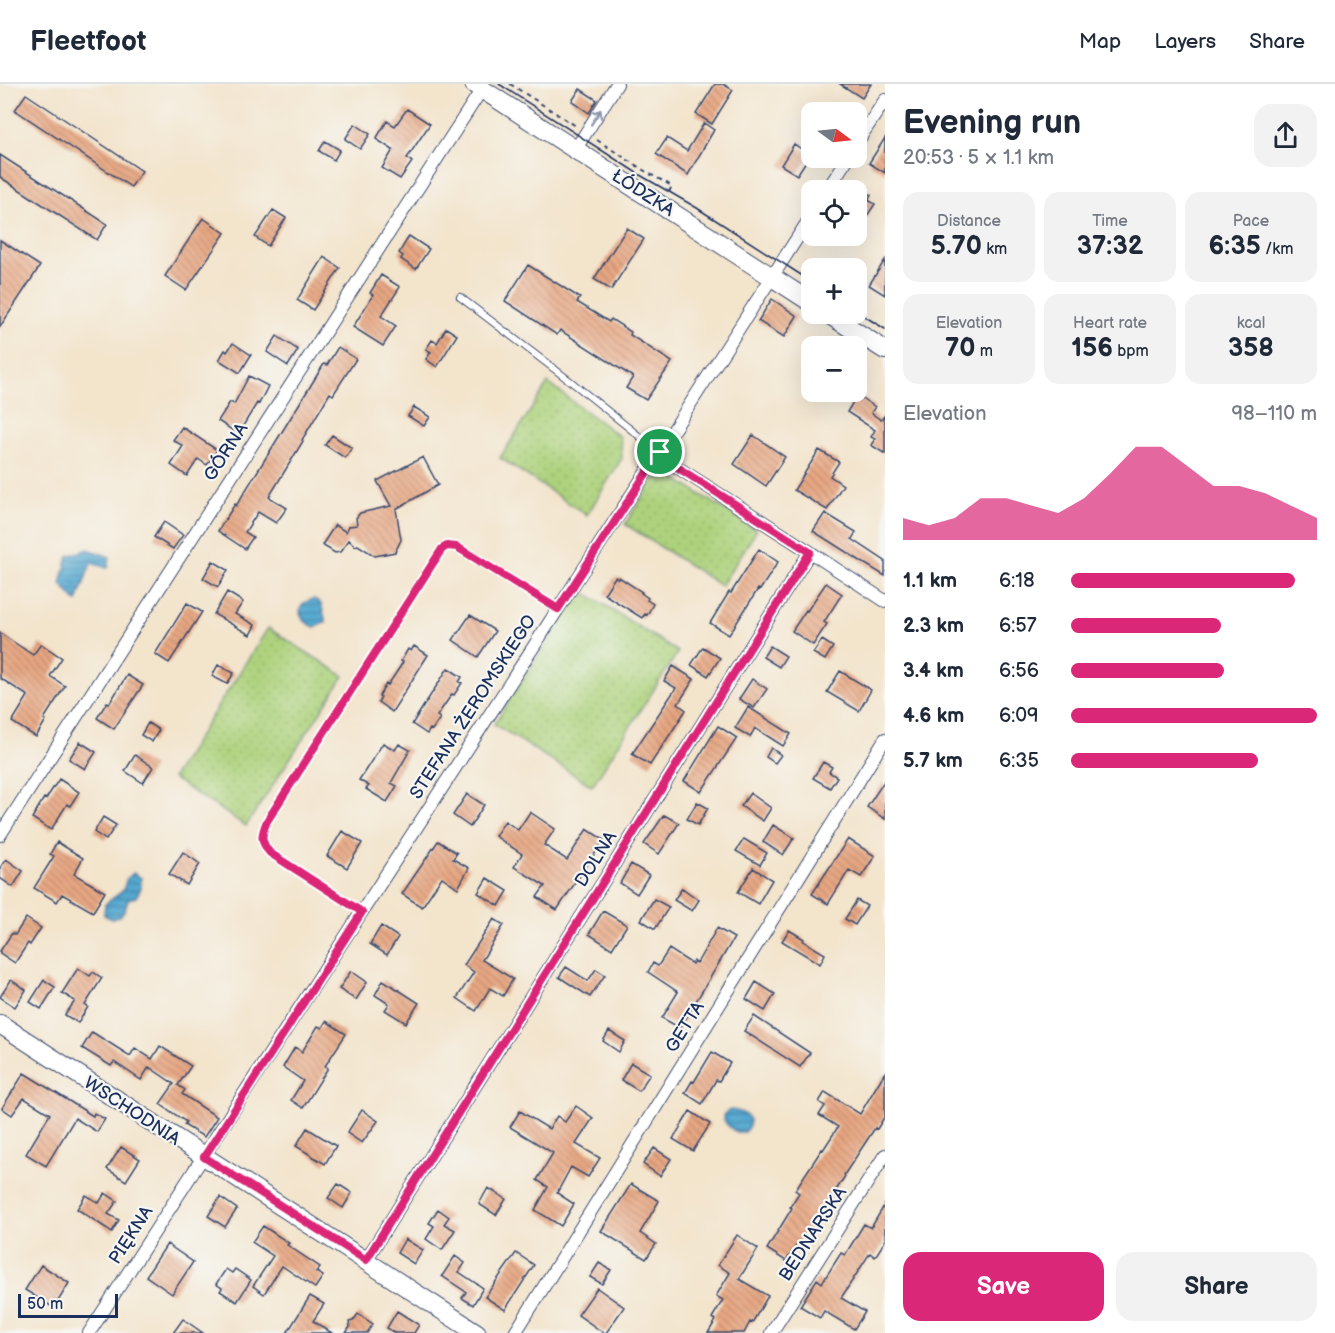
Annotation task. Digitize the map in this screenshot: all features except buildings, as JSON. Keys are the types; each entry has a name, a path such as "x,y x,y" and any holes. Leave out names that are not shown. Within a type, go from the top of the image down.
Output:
{"street":[{"path":"575,150 617,84"},
{"name":"ŁÓDZKA","path":"478,86 801,296"},
{"name":"GÓRNA","path":"0,835 478,86"},
{"path":"867,127 885,100"},
{"name":"STEFANA ŻEROMSKIEGO","path":"204,1157 801,232"},
{"path":"844,324 885,350"},
{"path":"660,452 683,471 885,601"},
{"name":"DOLNA","path":"366,1260 810,552"},
{"name":"GETTA","path":"514,1333 885,739"},
{"name":"WSCHODNIA","path":"0,1024 477,1333"},
{"name":"BEDNARSKA","path":"771,1333 885,1155"},
{"name":"PIĘKNA","path":"89,1333 204,1157"}],"lane":[{"path":"460,297 660,452"},
{"path":"362,912 270,853 264,846 262,838 267,821 429,569 442,549 447,546 457,547 558,609"}],"green space":[{"path":"548,383 620,437 622,458 587,515 500,458"},
{"path":"671,476 757,530 721,586 625,524 654,479"},
{"path":"581,590 678,652 592,786 494,724"},
{"path":"268,628 344,676 246,826 172,778"}],"water":[{"path":"88,549 110,557 108,568 91,563 77,602 61,584 68,556"},
{"path":"314,599 321,604 326,622 315,627 309,625 300,613 303,604"},
{"path":"134,873 141,878 141,888 136,897 128,899 122,915 112,919 104,915 105,904 122,891 127,879"},
{"path":"730,1110 748,1116 750,1123 744,1132 736,1132 725,1122 724,1114"}],"tram line":[{"path":"499,84 801,275"},
{"path":"867,318 885,329"}],"route":[{"path":"660,452 683,471 810,552 366,1260 204,1157 362,912 270,853 264,846 262,838 264,829 442,549 452,545 457,547 558,609 660,452"}]}
